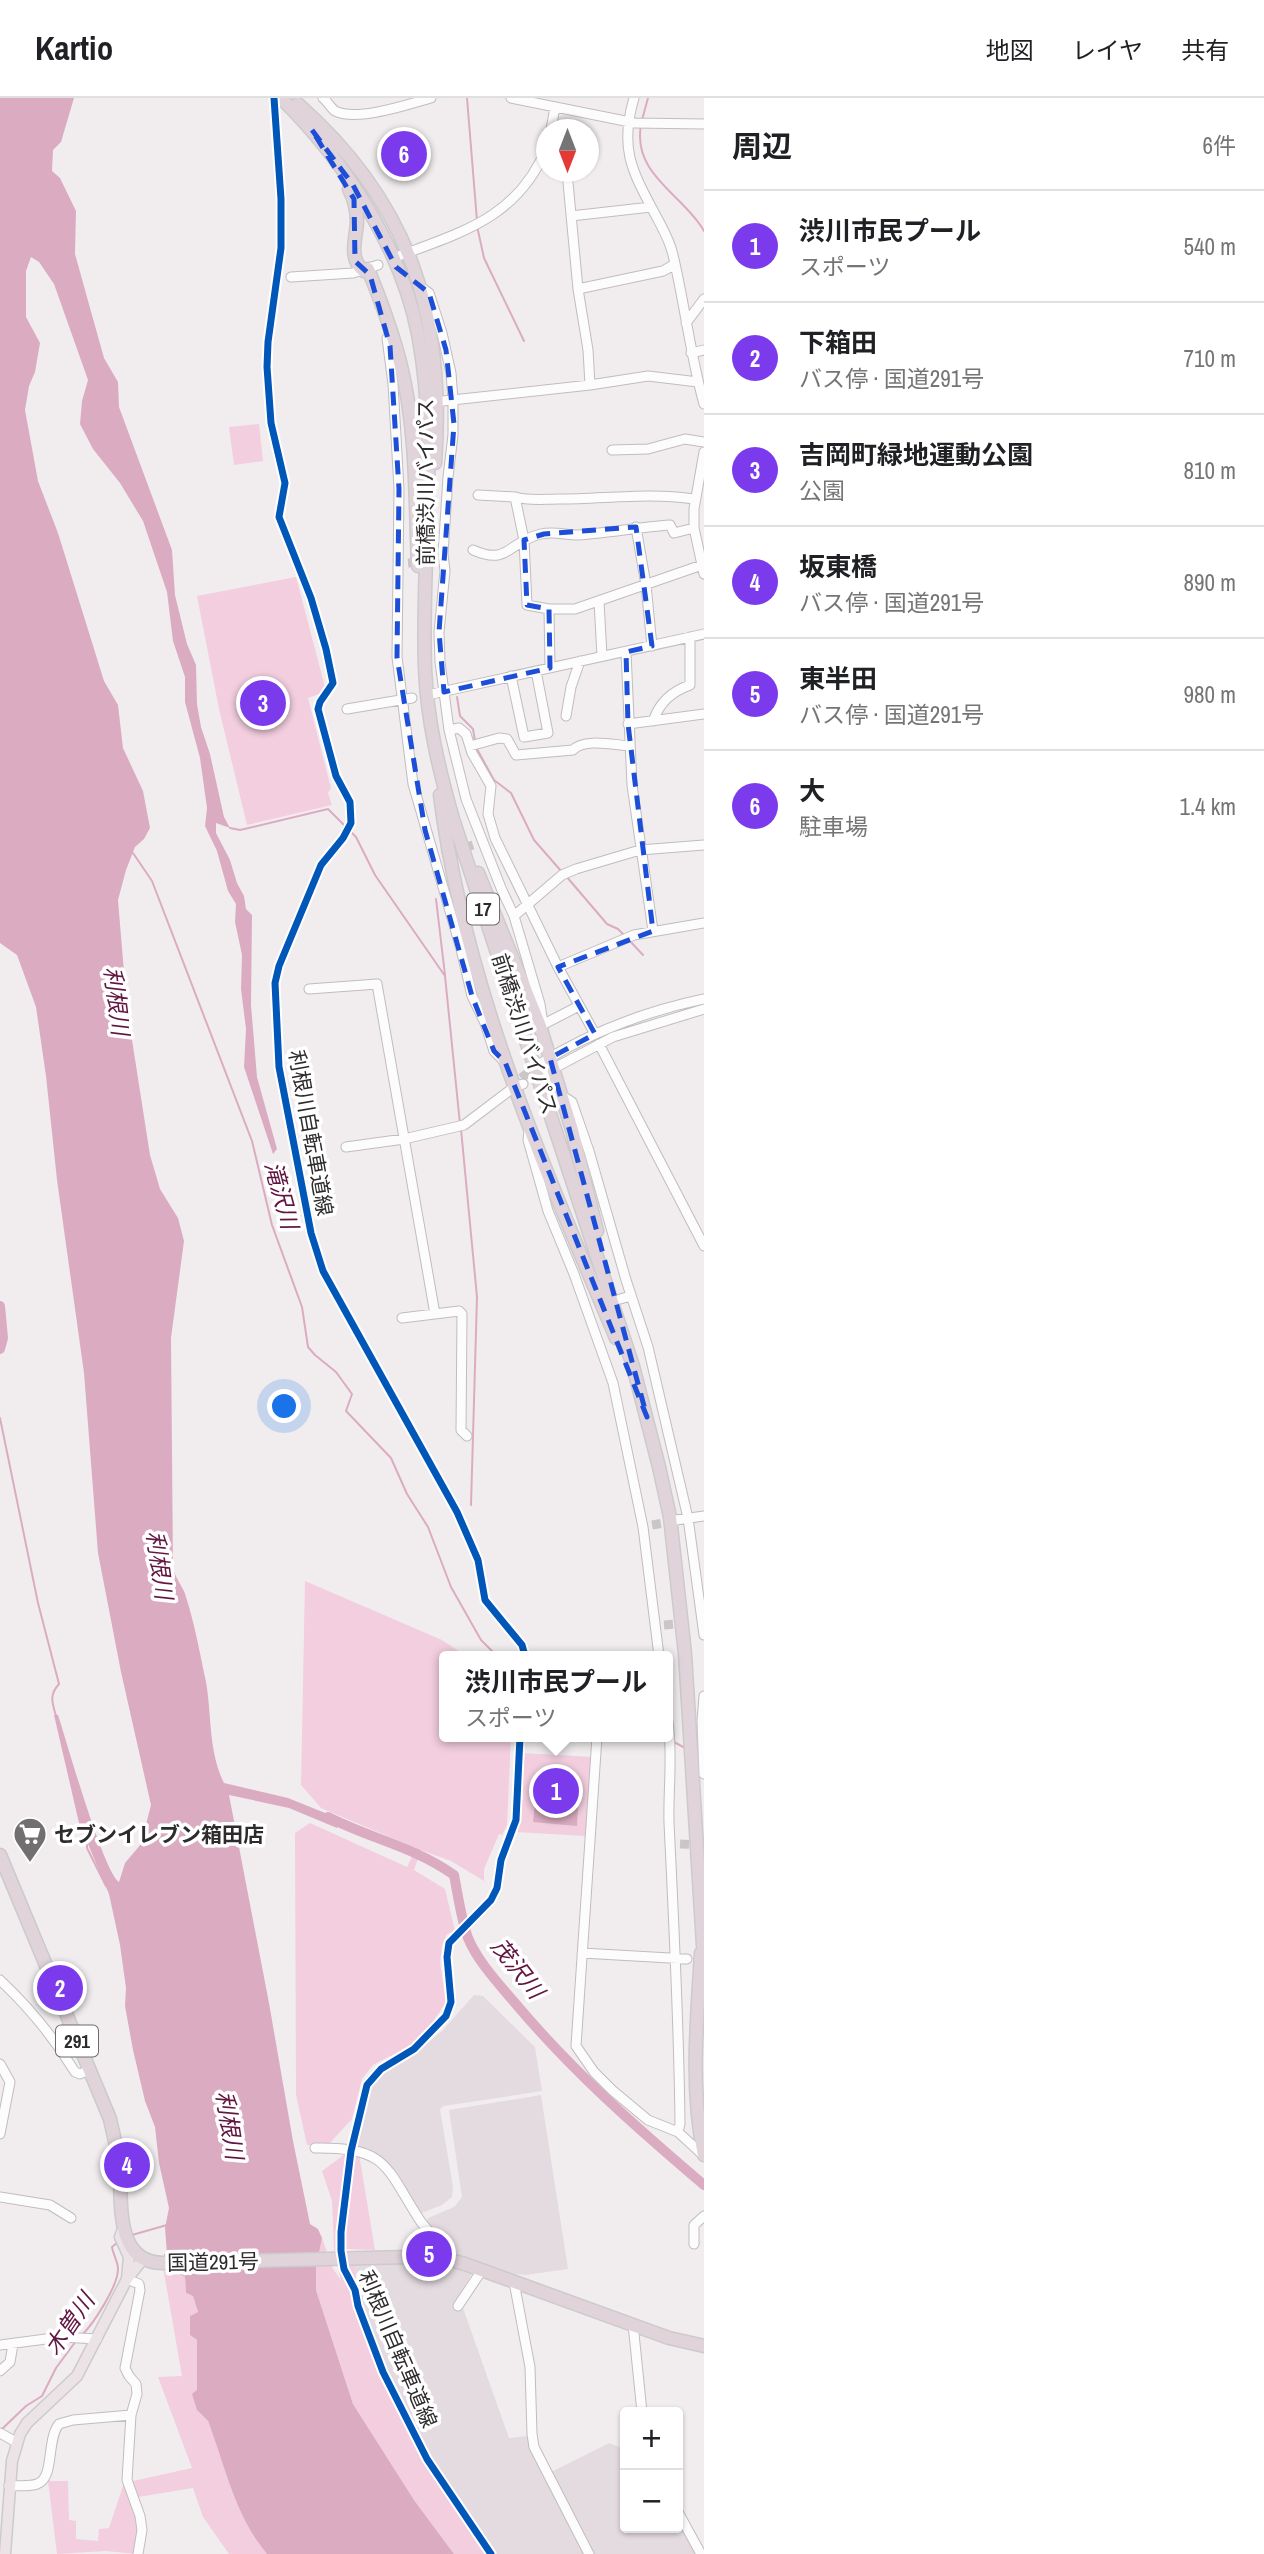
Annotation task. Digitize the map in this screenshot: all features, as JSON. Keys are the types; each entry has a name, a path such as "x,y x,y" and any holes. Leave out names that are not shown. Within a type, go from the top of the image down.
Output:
{"highway":[{"name":"前橋渋川バイパス","path":"281,98 312,130 354,185 372,215 394,263 418,332 428,432 424,610 425,671 432,737 453,819 633,1366 670,1517 685,1654 690,1739 700,1771 704,1961"},
{"path":"292,98 333,136 360,169 387,210 409,252 421,287 431,329 438,398 424,610"},
{"path":"312,130 354,199 357,220 354,258 357,265 370,268 402,368 407,395 416,504 419,610 425,671"},
{"path":"432,737 443,822 458,894 472,954 505,1062 519,1083 529,1126 647,1417"},
{"path":"453,819 542,1025 547,1066 561,1095 607,1270 631,1345 633,1366"},
{"name":"291","path":"0,1855 110,2119 119,2161 124,2237"},
{"name":"17","path":"702,1936 695,2071 696,2112 704,2156"},
{"name":"国道291号","path":"124,2237 143,2259 163,2263 443,2258 682,2342 704,2346"}],"main road":[{"path":"124,2237 129,2257 127,2280"},
{"path":"5,2554 9,2486 8,2437 77,2376 92,2338 143,2259"}],"street":[{"path":"323,98 335,111 362,113 388,110 431,98"},
{"path":"511,98 631,122 704,124"},
{"path":"634,98 626,140 632,168 669,241 704,404"},
{"path":"553,119 555,107"},
{"path":"396,257 470,228 502,211 536,172"},
{"path":"568,182 590,385"},
{"path":"571,216 651,207"},
{"path":"578,289 663,271 675,264"},
{"path":"290,278 370,268"},
{"path":"421,287 429,293 446,350 448,400 453,435 439,560 439,632 449,730 478,844 514,916 542,1025 579,1006"},
{"path":"686,323 704,299"},
{"path":"383,305 382,323 390,346 398,410 399,508 403,563 396,618 401,700 414,785 438,856 472,996 494,1051 505,1062"},
{"path":"691,353 704,350"},
{"path":"448,400 648,376 698,382"},
{"path":"612,450 648,449 685,439 704,442"},
{"path":"515,497 524,540 527,605 575,609 646,585 703,570 694,528 704,452"},
{"path":"478,495 568,499 669,495 698,501"},
{"path":"473,550 497,557 524,540 544,534 581,535 670,525 674,533 694,528"},
{"path":"636,527 646,585 652,646"},
{"path":"599,601 602,656"},
{"path":"549,608 550,668"},
{"path":"432,694 704,634"},
{"path":"653,721 658,708 674,691 690,685 690,638"},
{"path":"626,652 628,724 640,850 653,930"},
{"path":"566,716 571,687 580,661"},
{"path":"511,676 524,737 548,733 536,671"},
{"path":"347,709 412,698"},
{"path":"628,724 704,714"},
{"path":"449,730 459,728 475,744 491,786 488,814 495,838 558,967 595,1034"},
{"path":"475,744 499,738 507,739 516,755 573,750 577,746 592,744 630,746"},
{"path":"478,844 495,838"},
{"path":"514,916 562,875 640,850 704,845"},
{"path":"558,967 621,940 653,930 704,923"},
{"path":"309,989 377,985 435,1314"},
{"path":"547,1066 595,1034 642,1016 704,999"},
{"path":"547,1066 649,1025 704,1009"},
{"path":"598,1044 704,1246"},
{"path":"346,1146 404,1139 464,1125 519,1083"},
{"path":"561,1095 572,1102 589,1151 648,1346 688,1518 704,1635"},
{"path":"529,1126 528,1140 548,1211 591,1308 613,1382 648,1526 659,1626 659,1651"},
{"path":"620,1299 631,1296"},
{"path":"402,1318 459,1311 462,1314 461,1430 467,1436"},
{"path":"676,1520 704,1516"},
{"path":"691,1623 703,1622"},
{"path":"700,1771 704,1696"},
{"path":"597,1742 577,2050 603,2081 642,2116 678,2132 704,2156"},
{"path":"670,1742 675,1844 678,2132"},
{"path":"582,1953 687,1959"},
{"path":"0,1980 40,2020 75,2072 80,2074 89,2070"},
{"path":"0,2064 10,2082 0,2134"},
{"path":"315,2148 356,2149 385,2165 423,2225 440,2245 443,2258"},
{"path":"0,2197 50,2205 71,2218"},
{"path":"694,2244 694,2225 704,2216"},
{"path":"458,2306 482,2270"},
{"path":"127,2280 139,2284 140,2290 125,2368 136,2384 137,2394 131,2415 127,2480 141,2516 141,2546 138,2554"},
{"path":"514,2282 530,2367 531,2434 534,2447 589,2554"},
{"path":"633,2324 641,2407"},
{"path":"0,2345 75,2336 92,2338"},
{"path":"0,2371 10,2362 13,2344"},
{"path":"9,2486 33,2485 45,2479 52,2436 59,2424 73,2420 131,2415"},
{"path":"683,2521 701,2554"}],"highlighted area":[{"path":"312,130 353,185 396,267 429,293 446,350 454,424 439,632 444,692 550,668 549,609 527,605 524,540 544,534 636,527 652,646 626,652 628,724 653,931 558,967 595,1034 550,1058 647,1417 505,1062 494,1051 472,996 425,830 397,657 399,489 390,346 370,275 355,261 354,199"}],"shaded area":[{"path":"259,424 263,461 234,465 229,427"},
{"path":"296,577 325,687 319,694 308,698 331,788 328,793 332,805 247,825 219,709 197,596"},
{"path":"305,1581 442,1640 458,1651 439,1651 439,1742 511,1742 507,1825 502,1835 499,1834 484,1869 484,1881 451,1861 421,1850 414,1870 445,1889 455,1931 447,1934 442,1945 440,1963 446,2002 431,2025 412,2045 373,2065 362,2079 352,2119 328,2145 307,2145 296,2095 295,1833 310,1823 407,1867 416,1848 321,1808 301,1785"},
{"path":"523,1753 592,1757 585,1836 517,1832 519,1800 523,1800"},
{"path":"474,1995 483,1996 535,2047 542,2091 444,2106 440,2109 453,2187 452,2197 442,2205 419,2214 388,2163 370,2150 355,2146 367,2093 376,2075 416,2052 442,2031"},
{"path":"541,2095 568,2269 515,2274 457,2254 446,2247 426,2223 428,2218 454,2207 462,2197 449,2110"},
{"path":"349,2151 359,2154 375,2250 346,2249 345,2264 353,2264 357,2280 357,2308 383,2374 426,2462 490,2554 454,2554 414,2500 353,2404 316,2290 316,2268 322,2238 332,2267 341,2281 334,2249 332,2201 322,2171"},
{"path":"353,2264 438,2265 472,2273 454,2304 463,2308 509,2438 527,2436 586,2554 495,2554 437,2470 385,2368 361,2307"},
{"path":"163,2267 185,2277 186,2293 193,2296 198,2312 190,2316 190,2335 197,2340 197,2410 208,2421 239,2507 267,2554 229,2554 203,2517 193,2488 132,2498 140,2541 137,2554 106,2551 57,2554 48,2481 68,2481 69,2520 76,2521 76,2539 98,2541 99,2529 109,2528 124,2483 192,2468 158,2377 182,2376"},
{"path":"609,2443 620,2447 620,2533 683,2533 683,2527 698,2554 591,2554 549,2473"}],"water":[{"name":"利根川","path":"0,98 74,98 61,142 53,150 52,171 60,178 76,211 75,254 104,358 118,382 119,407 172,550 175,595 187,644 196,665 197,704 201,727 224,817 230,828 216,823 216,833 230,860 244,896 246,909 252,915 251,1005 257,1077 277,1149 273,1154 244,1067 246,1029 241,989 242,955 235,922 236,904 228,891 217,851 205,826 207,808 200,758 185,702 185,677 173,641 167,592 143,521 120,483 93,449 80,424 82,401 88,380 54,284 39,262 31,257 26,271 26,317 40,343 25,410 38,481 58,533 104,681 118,705 123,748 143,791 150,828 144,839 135,847 118,900 127,1008 150,1155 160,1189 178,1218 184,1241 171,1338 173,1568 185,1593 195,1629 206,1682 215,1758 224,1783 288,1798 340,1819 337,1828 289,1808 229,1795 310,2224 318,2229 322,2238 316,2268 316,2290 353,2404 414,2500 454,2554 267,2554 247,2524 208,2421 197,2410 192,2394 197,2390 197,2340 190,2335 190,2316 198,2312 193,2296 186,2293 185,2277 166,2268 165,2228 169,2208 159,2163 155,2127 145,2101 133,2050 125,2006 126,1988 120,1945 109,1894 79,1823 54,1715 58,1715 104,1855 119,1882 125,1863 141,1844 151,1805 98,1553 84,1373 36,1007 17,955 0,943"},
{"path":"535,1804 578,1807 577,1826 533,1822"}],"waterway":[{"path":"467,98 477,221"},
{"path":"642,120 648,98"},
{"path":"641,125 640,142 644,158 704,231"},
{"path":"477,226 484,258 524,341"},
{"path":"457,697 460,716 473,729 475,741"},
{"path":"477,749 494,780 511,793 534,840 562,872"},
{"path":"230,828 240,830 328,809 356,837 375,875 445,976 460,1124"},
{"name":"滝沢川","path":"133,853 152,881 252,1141 272,1225 302,1307 308,1347 336,1372 352,1394 346,1411 391,1458 407,1494 428,1527 451,1587 481,1640 492,1651"},
{"path":"566,876 607,924 625,936"},
{"path":"436,899 445,975"},
{"path":"629,940 643,955"},
{"path":"461,1129 477,1297 471,1505"},
{"path":"0,1306 3,1338 0,1349"},
{"path":"0,1418 38,1603 59,1684 52,1699 56,1716"},
{"name":"滝沢川","path":"674,1742 685,1748"},
{"name":"茂沢川","path":"328,1817 423,1857 454,1875 468,1938 489,1972 582,2075 704,2185"},
{"path":"87,1840 87,1848 106,1886"},
{"name":"木曽川","path":"132,2235 167,2225"},
{"name":"木曽川","path":"82,2335 99,2313 114,2285 118,2269 112,2247 118,2242"},
{"name":"木曽川","path":"2,2429 26,2406 42,2396 56,2368 76,2341"}],"tunnel":[{"path":"403,409 432,403"},
{"path":"408,563 435,561"},
{"path":"442,855 473,845"},
{"path":"521,1078 539,1065"},
{"path":"652,1525 675,1521"},
{"path":"664,1625 691,1623"},
{"path":"680,1844 704,1845"}],"cycle path":[{"name":"利根川自転車道線","path":"274,98 281,199 281,248 267,367 271,423 285,483 279,517 311,598 326,649 333,683 318,709 336,776 350,802 351,823 343,838 321,865 279,966 275,983 279,1067 311,1233 323,1271 457,1512 478,1560 485,1600 522,1645 524,1651"},
{"name":"利根川自転車道線","path":"491,2554 427,2459 383,2372 358,2306 355,2290 344,2269 341,2232 351,2151 367,2085 381,2069 414,2049 446,2016 451,2002 447,1957 449,1943 491,1900 497,1888 501,1860 516,1820 520,1742"}],"place":[{"name":"大","path":"404,154"},
{"name":"吉岡町緑地運動公園","path":"263,703"},
{"name":"渋川市民プール","path":"556,1791"},
{"name":"セブンイレブン箱田店","path":"30,1864"},
{"name":"下箱田","path":"60,1988"},
{"name":"坂東橋","path":"127,2165"},
{"name":"東半田","path":"429,2254"}]}
